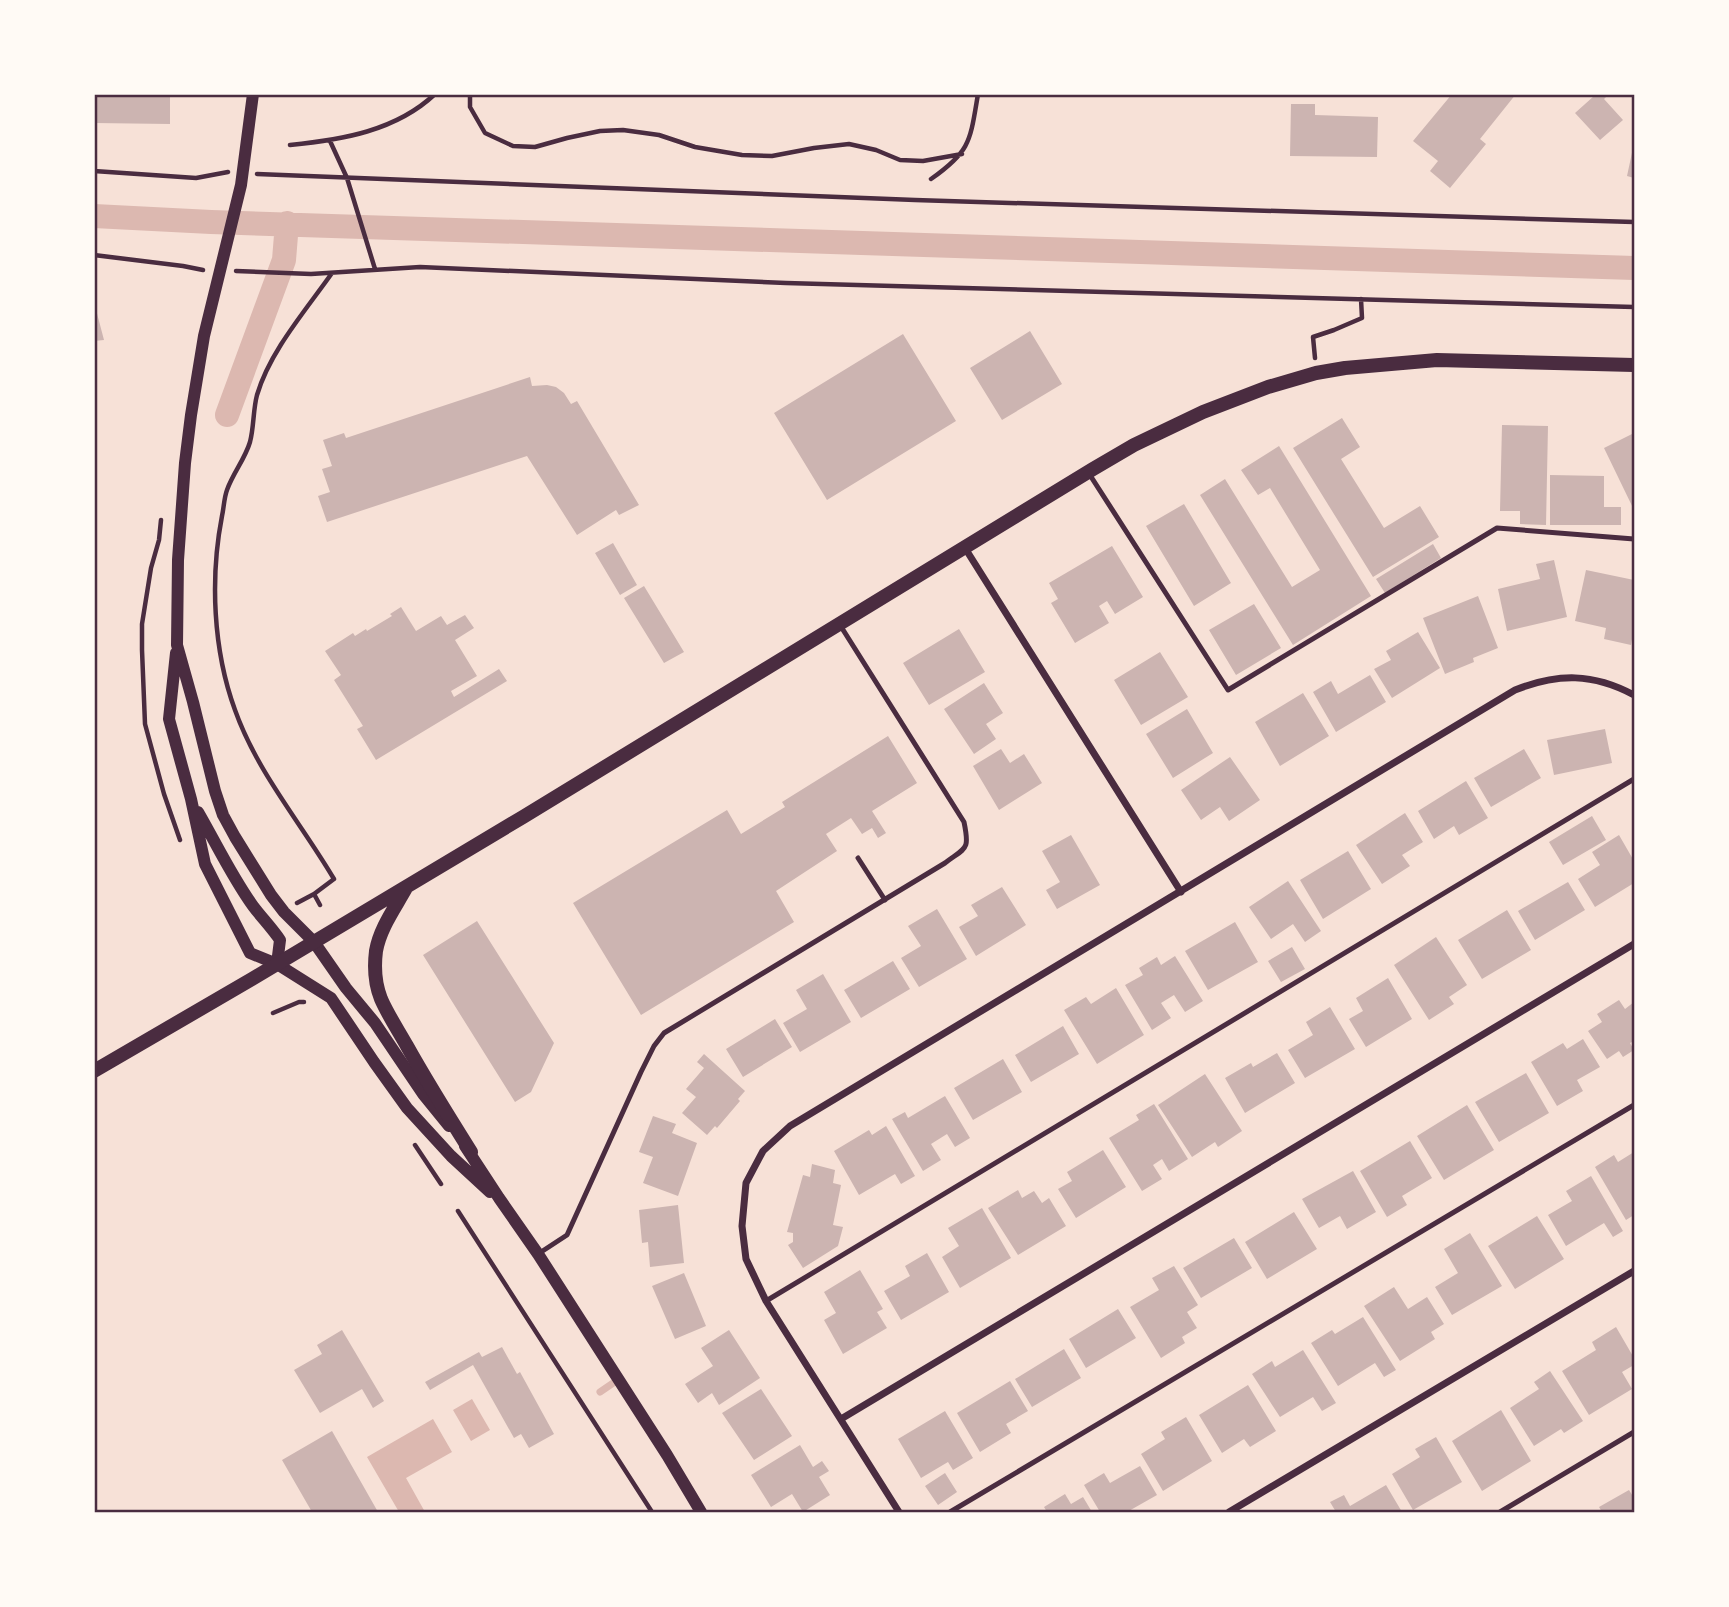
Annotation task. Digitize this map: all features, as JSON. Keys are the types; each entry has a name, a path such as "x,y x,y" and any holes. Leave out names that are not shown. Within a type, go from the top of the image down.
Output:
{"main road":[{"path":"94,1071 406,887 1088,472 1134,445 1203,412 1268,387 1315,373 1346,368 1437,360 1634,365"},
{"path":"406,887 380,933 376,951 377,986 391,1017 471,1152"}],"street":[{"path":"253,94 239,197 198,369 186,451 178,560 177,645 169,719 205,864 250,953 277,964 331,998 407,1108 451,1156 499,1198"},
{"path":"965,548 1181,892"},
{"path":"177,645 215,791 223,815 235,837 271,895 314,942 423,1094 471,1152 667,1455 701,1513"},
{"path":"899,1513 766,1301 746,1259 742,1226 746,1183 762,1151 790,1126 1515,690 1535,682 1558,678 1587,678 1606,682 1634,695"},
{"path":"191,799 240,886 280,940 277,964"},
{"path":"841,1419 1634,944"},
{"path":"1229,1513 1634,1271"}],"lane":[{"path":"1088,472 1228,690 1497,528 1634,539"},
{"path":"538,1254 567,1236 641,1072 664,1033 885,900 965,848 968,841 964,822 839,625"},
{"path":"766,1301 1634,779"},
{"path":"858,858 885,900"},
{"path":"950,1513 1634,1105"},
{"path":"1500,1513 1634,1432"}],"path":[{"path":"290,145 356,135 390,123 426,103 435,94"},
{"path":"470,94 470,107 485,133 513,146 535,147 589,133 623,130 659,135 695,147 742,155 772,156 849,144 876,150 900,160 923,161 962,154"},
{"path":"931,179 951,165 966,147 973,127 978,94"},
{"path":"330,141 347,178 375,270"},
{"path":"94,171 196,178 230,172"},
{"path":"256,174 915,200 1634,222"},
{"path":"94,255 204,270"},
{"path":"238,271 311,274 420,267 786,283 1634,307"},
{"path":"297,903 334,879 254,753 234,710 223,667 215,579 227,489 250,443 257,395 281,345 333,272"},
{"path":"1315,373 1313,337 1362,318 1361,299"},
{"path":"314,894 320,905"},
{"path":"458,1211 652,1513"}],"shaded area":[{"path":"472,1399 490,1430 471,1441 453,1410"},
{"path":"433,1419 452,1452 406,1478 425,1512 399,1512 367,1457"}],"building":[{"path":"94,94 170,94 170,124 94,123"},
{"path":"1452,94 1516,94 1480,139 1486,144 1450,188 1430,171 1438,161 1413,141"},
{"path":"1593,94 1609,94 1604,99 1623,120 1600,140 1575,113 1594,96"},
{"path":"1291,104 1315,104 1315,115 1378,117 1377,157 1290,156"},
{"path":"1634,148 1634,178 1627,176"},
{"path":"94,302 104,340 94,341"},
{"path":"1030,331 1062,384 1002,420 970,368"},
{"path":"903,334 956,421 827,500 774,413"},
{"path":"530,377 532,386 556,387 571,404 577,401 639,505 619,515 616,510 577,535 527,456 327,522 318,496 330,492 322,469 332,466 323,440 344,433 346,438"},
{"path":"1342,418 1360,447 1341,459 1384,528 1420,506 1439,537 1373,577 1293,448"},
{"path":"1502,425 1548,426 1546,525 1520,524 1520,511 1500,511"},
{"path":"1634,433 1634,510 1604,448"},
{"path":"1279,446 1371,596 1293,645 1200,495 1225,479 1292,587 1320,570 1270,488 1258,495 1241,470"},
{"path":"1550,475 1604,476 1604,507 1621,507 1621,525 1550,525"},
{"path":"1184,504 1231,583 1194,606 1146,526"},
{"path":"613,543 637,585 620,595 595,553"},
{"path":"1433,544 1441,558 1385,593 1376,579"},
{"path":"1112,546 1143,597 1115,614 1107,601 1099,606 1109,623 1075,643 1051,603 1058,599 1049,583"},
{"path":"1554,560 1567,617 1507,631 1498,589 1540,579 1536,564"},
{"path":"1586,570 1634,580 1634,627 1631,645 1604,639 1606,628 1575,621"},
{"path":"644,586 684,652 664,663 624,598"},
{"path":"1478,596 1498,648 1445,674 1423,618"},
{"path":"1254,604 1281,648 1236,675 1209,630"},
{"path":"401,607 416,631 441,616 447,625 465,615 474,628 455,640 477,676 451,691 454,697 499,669 507,681 376,760 357,729 363,726 334,680 341,675 325,651 353,633 355,636 366,629 367,631 392,616 390,614"},
{"path":"959,629 985,672 929,705 903,663"},
{"path":"1418,632 1440,668 1392,698 1374,669 1391,660 1386,651"},
{"path":"1160,652 1188,697 1141,725 1114,680"},
{"path":"1370,675 1386,702 1336,732 1313,692 1331,681 1338,694"},
{"path":"984,683 1003,713 986,724 996,739 974,754 944,709"},
{"path":"1303,693 1329,736 1280,766 1255,722"},
{"path":"1187,709 1213,753 1173,778 1146,734"},
{"path":"1605,729 1612,763 1554,775 1547,740"},
{"path":"888,736 917,783 872,811 886,833 878,838 872,828 862,834 851,818 826,834 837,851 776,891 794,922 641,1015 573,903 727,810 741,834 785,807 782,802"},
{"path":"1001,749 1010,763 1024,754 1042,783 999,810 973,766"},
{"path":"1524,749 1541,778 1491,807 1474,778"},
{"path":"1230,757 1260,800 1229,821 1220,807 1201,820 1181,790"},
{"path":"1466,781 1488,818 1459,835 1454,826 1434,839 1418,811"},
{"path":"1405,813 1423,842 1402,855 1410,866 1382,884 1356,845"},
{"path":"1592,816 1606,840 1563,865 1549,842"},
{"path":"1071,835 1100,885 1057,909 1046,890 1060,882 1042,851"},
{"path":"1619,835 1634,861 1634,883 1595,907 1578,879 1600,865 1592,852"},
{"path":"1348,851 1371,889 1323,919 1300,880"},
{"path":"1288,881 1321,931 1305,942 1293,924 1271,939 1249,907"},
{"path":"1568,882 1585,910 1535,940 1518,911"},
{"path":"1002,887 1026,925 976,956 959,927 978,916 971,905"},
{"path":"937,909 967,959 919,987 901,958 921,946 908,926"},
{"path":"1507,910 1531,950 1482,979 1458,940"},
{"path":"477,921 554,1043 531,1092 515,1102 423,955"},
{"path":"1235,922 1258,962 1208,990 1185,951"},
{"path":"1436,937 1467,985 1449,997 1454,1004 1429,1020 1394,965"},
{"path":"1292,947 1305,969 1281,982 1268,961"},
{"path":"1175,956 1203,1001 1185,1012 1174,995 1161,1003 1171,1018 1152,1030 1125,985 1143,975 1139,968 1157,957 1161,965"},
{"path":"893,961 910,989 861,1018 844,990"},
{"path":"823,974 851,1022 800,1052 783,1023 807,1009 796,990"},
{"path":"1388,978 1412,1019 1366,1047 1349,1019 1363,1011 1356,998"},
{"path":"1116,988 1144,1035 1097,1064 1064,1010 1086,997 1091,1004"},
{"path":"1619,1000 1625,1009 1634,1002 1634,1041 1630,1043 1634,1050 1623,1057 1619,1051 1607,1059 1588,1031 1602,1022 1597,1014"},
{"path":"1330,1007 1355,1049 1305,1078 1288,1050 1313,1035 1306,1022"},
{"path":"775,1019 792,1047 743,1077 726,1049"},
{"path":"1063,1026 1079,1054 1031,1082 1015,1055"},
{"path":"1583,1039 1600,1067 1577,1080 1583,1091 1557,1106 1531,1062 1563,1043 1567,1049"},
{"path":"1277,1053 1295,1083 1245,1113 1225,1078 1251,1063 1253,1067"},
{"path":"704,1054 745,1091 717,1128 715,1126 707,1135 682,1113 696,1097 686,1089 704,1068 697,1062"},
{"path":"1003,1059 1022,1092 973,1120 954,1088"},
{"path":"1526,1073 1549,1113 1499,1142 1475,1102"},
{"path":"1205,1074 1242,1131 1218,1147 1215,1142 1192,1157 1158,1105"},
{"path":"945,1096 970,1138 955,1147 947,1134 931,1144 941,1160 923,1171 892,1119 905,1112 908,1118"},
{"path":"1154,1104 1188,1159 1169,1171 1162,1159 1153,1165 1162,1179 1142,1191 1109,1138 1139,1120 1136,1115"},
{"path":"1467,1105 1494,1150 1444,1180 1417,1136"},
{"path":"653,1116 676,1124 672,1133 697,1143 678,1196 643,1183 653,1157 639,1152"},
{"path":"886,1126 915,1176 901,1184 895,1174 859,1195 834,1151 869,1130 872,1135"},
{"path":"1410,1141 1432,1178 1402,1196 1407,1205 1387,1217 1360,1171"},
{"path":"1103,1150 1126,1187 1076,1218 1058,1189 1072,1181 1067,1172"},
{"path":"1634,1152 1634,1215 1626,1220 1595,1167 1614,1155 1618,1162"},
{"path":"812,1164 835,1170 833,1183 841,1185 833,1225 843,1227 838,1246 803,1268 788,1245 793,1242 793,1233 787,1232 803,1175 810,1177"},
{"path":"1353,1171 1376,1212 1347,1229 1340,1216 1319,1228 1302,1199"},
{"path":"1591,1176 1623,1231 1613,1237 1604,1223 1566,1246 1548,1215 1572,1201 1566,1191"},
{"path":"1018,1190 1022,1198 1034,1191 1042,1203 1049,1198 1066,1226 1018,1255 988,1208"},
{"path":"678,1205 684,1263 650,1267 648,1242 642,1243 639,1210"},
{"path":"982,1208 1011,1258 960,1288 942,1257 959,1246 948,1228"},
{"path":"1294,1212 1317,1249 1267,1279 1245,1242"},
{"path":"1537,1216 1564,1259 1515,1289 1488,1246"},
{"path":"1470,1233 1502,1286 1452,1315 1435,1287 1458,1273 1444,1249"},
{"path":"1234,1238 1252,1268 1201,1298 1183,1268"},
{"path":"927,1253 949,1292 901,1320 884,1291 910,1276 905,1266"},
{"path":"1174,1266 1198,1305 1187,1312 1197,1328 1182,1337 1185,1343 1161,1358 1130,1307 1159,1290 1152,1278"},
{"path":"860,1270 883,1309 877,1312 887,1328 843,1354 824,1320 836,1313 824,1292"},
{"path":"684,1273 706,1326 675,1339 652,1286"},
{"path":"1394,1287 1408,1309 1427,1297 1444,1324 1431,1332 1435,1339 1400,1361 1364,1306"},
{"path":"1118,1309 1136,1338 1086,1368 1069,1339"},
{"path":"1363,1317 1396,1370 1384,1377 1375,1363 1338,1386 1311,1343 1332,1330 1335,1334"},
{"path":"1616,1327 1634,1358 1634,1365 1622,1372 1632,1389 1589,1415 1562,1371 1596,1350 1592,1342"},
{"path":"342,1330 384,1401 373,1408 362,1389 320,1413 294,1370 322,1354 317,1345"},
{"path":"729,1330 760,1378 719,1405 712,1393 698,1403 685,1384 713,1366 701,1348"},
{"path":"502,1347 517,1374 520,1372 554,1434 529,1448 521,1434 514,1438 473,1365 430,1390 425,1382 479,1352 482,1357"},
{"path":"1064,1349 1081,1378 1032,1407 1015,1379"},
{"path":"1303,1350 1336,1403 1322,1411 1313,1397 1280,1417 1252,1374 1272,1361 1275,1367"},
{"path":"1550,1371 1583,1421 1564,1433 1561,1429 1534,1446 1510,1408 1539,1389 1534,1382"},
{"path":"1010,1381 1028,1411 1006,1424 1011,1433 980,1452 957,1413"},
{"path":"1248,1385 1276,1431 1250,1447 1244,1439 1222,1453 1199,1415"},
{"path":"761,1389 792,1436 754,1460 722,1413"},
{"path":"1501,1410 1531,1461 1482,1491 1452,1441"},
{"path":"945,1411 973,1458 953,1470 948,1462 921,1478 898,1439"},
{"path":"1186,1417 1212,1461 1163,1491 1141,1454 1165,1439 1161,1432"},
{"path":"332,1431 378,1512 312,1512 282,1460"},
{"path":"1436,1437 1462,1482 1413,1510 1392,1474 1420,1457 1415,1449"},
{"path":"800,1445 813,1467 822,1461 829,1471 819,1477 830,1495 803,1512 792,1494 771,1507 751,1475"},
{"path":"1140,1466 1157,1495 1127,1512 1100,1512 1084,1485 1104,1473 1110,1483"},
{"path":"945,1473 957,1492 938,1505 925,1486"},
{"path":"1386,1485 1402,1512 1336,1512 1330,1502 1344,1495 1350,1506"},
{"path":"1629,1490 1634,1498 1634,1512 1602,1512 1599,1507"},
{"path":"1065,1494 1071,1504 1083,1497 1092,1512 1047,1512 1044,1507"}],"waterway":[{"path":"94,216 1634,268"},
{"path":"227,415 284,260 287,223"},
{"path":"600,1392 619,1379"}]}
